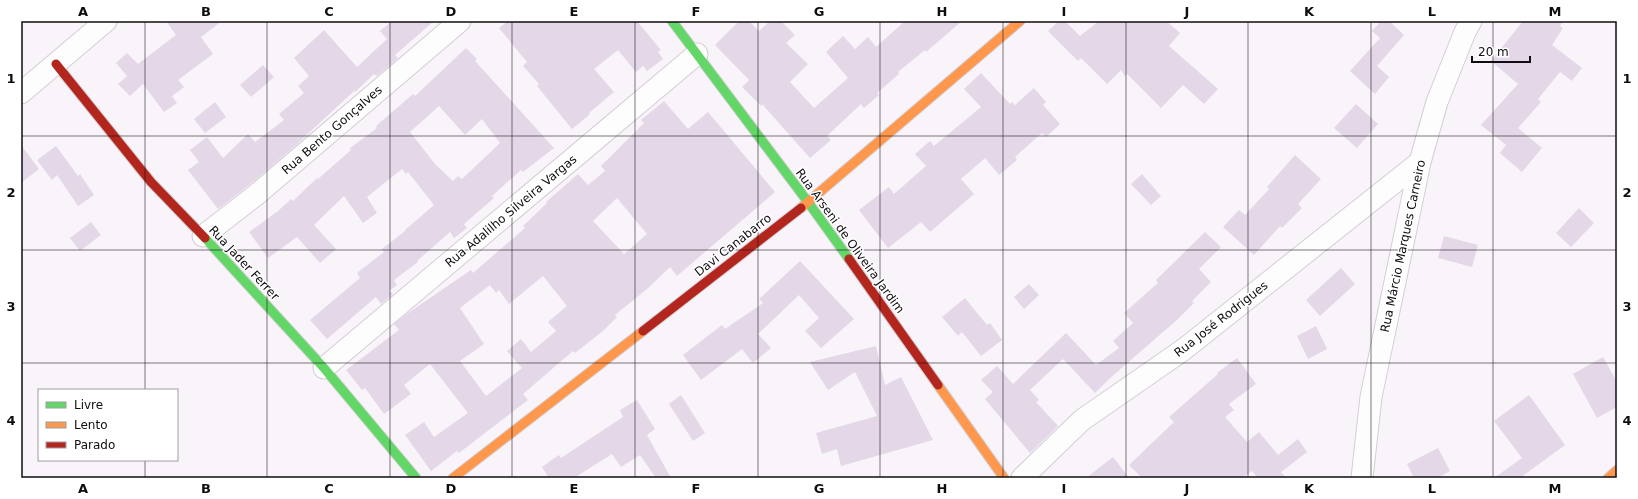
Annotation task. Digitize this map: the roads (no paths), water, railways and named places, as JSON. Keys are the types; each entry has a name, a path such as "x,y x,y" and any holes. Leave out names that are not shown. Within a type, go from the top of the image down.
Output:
{"street":[{"path":"21,93 106,21"},
{"name":"Rua Bento Gonçalves","path":"203,236 256,195 460,21"},
{"name":"Rua Arseni de Oliveira Jardim","path":"672,21 808,202 1004,478"},
{"name":"Davi Canabarro","path":"453,478 808,202 1020,21"},
{"name":"Rua Márcio Marques Carneiro","path":"1362,478 1371,397 1420,162 1437,102 1465,32 1471,21"},
{"name":"Rua Adalilho Silveira Vargas","path":"324,368 697,54"},
{"name":"Rua Jader Ferrer","path":"56,64 151,182 203,236 324,368 416,478"},
{"name":"Rua José Rodrigues","path":"1022,478 1082,420 1188,345 1420,162"},
{"path":"1608,478 1617,470"}]}
